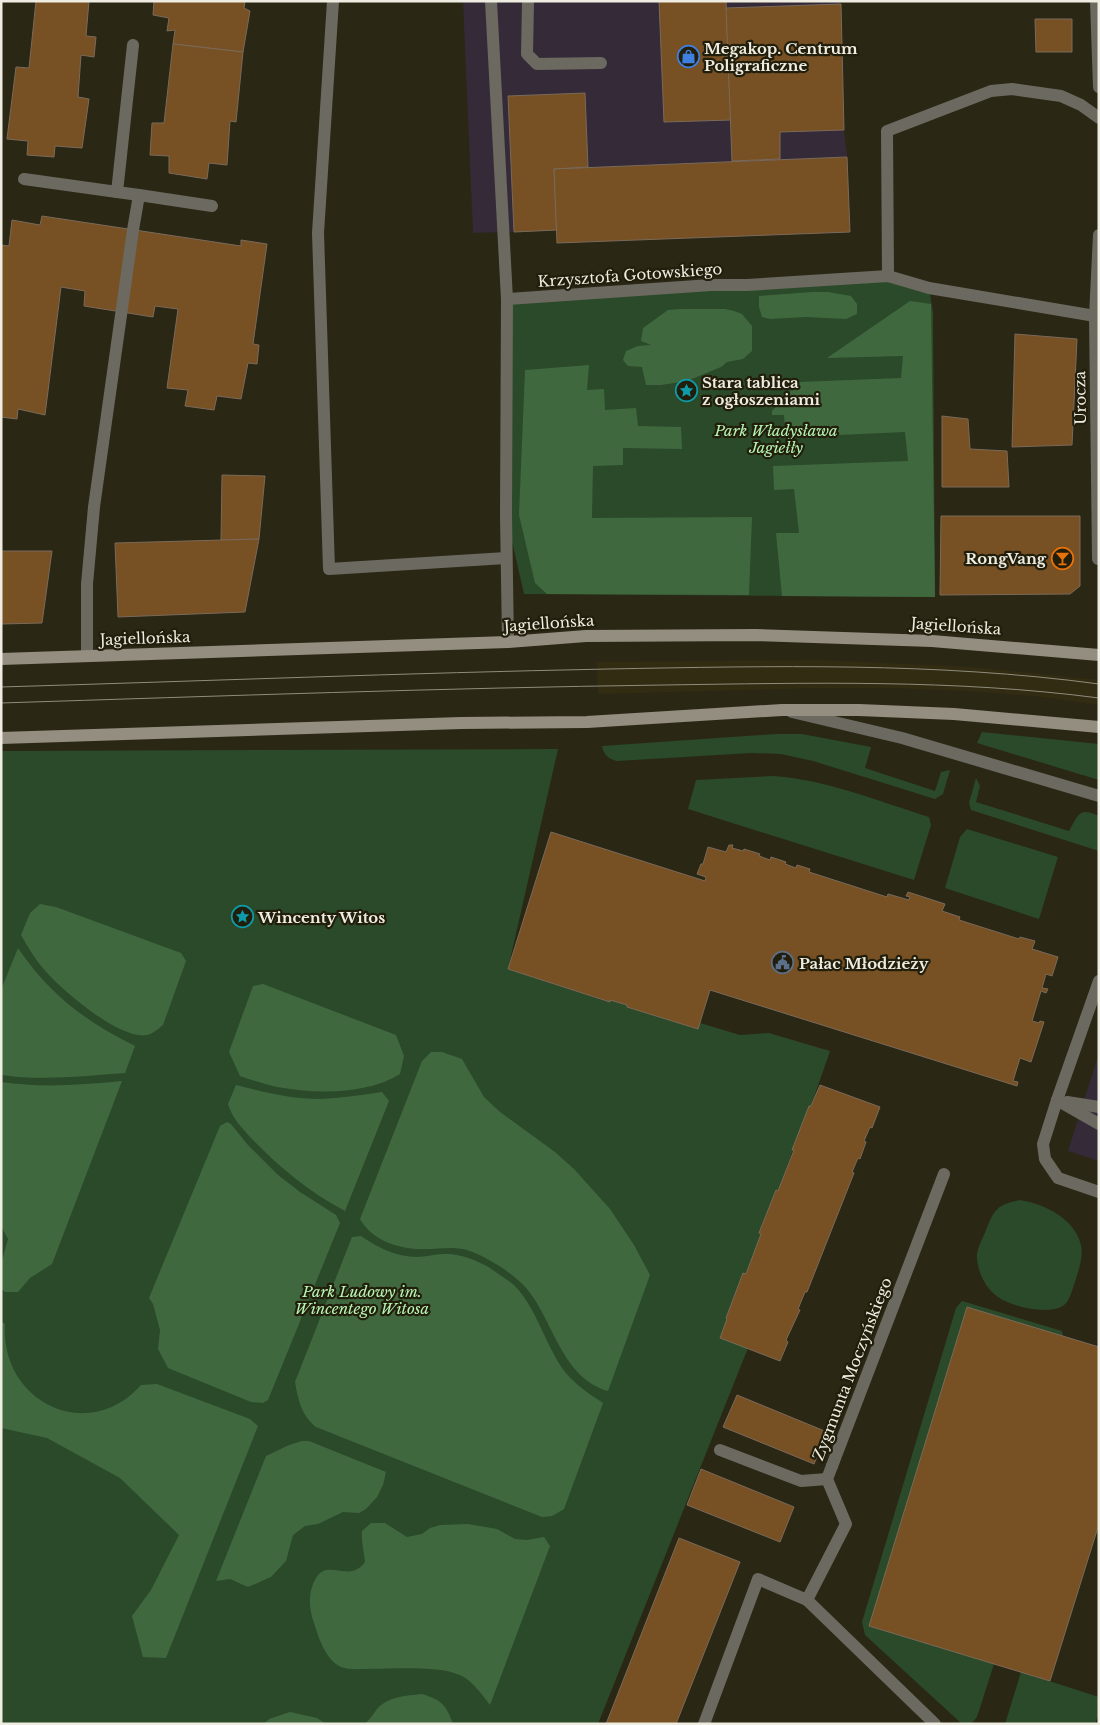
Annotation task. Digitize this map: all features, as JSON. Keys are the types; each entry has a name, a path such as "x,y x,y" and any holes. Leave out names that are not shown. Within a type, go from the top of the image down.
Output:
{"main road":[{"name":"Jagiellońska","path":"1,659 508,642 586,636 766,635 932,640 1099,655"},
{"path":"1,738 461,723 587,722 782,710 859,710 954,714 1099,727"}],"street":[{"path":"333,1 318,233 329,569 506,558"},
{"path":"491,1 507,299 506,558 508,642"},
{"path":"528,1 527,54 537,64 601,63"},
{"path":"1096,1 1099,87"},
{"path":"117,192 134,45"},
{"path":"888,276 887,130 991,91 1012,89 1061,96 1081,105 1099,118"},
{"path":"24,179 212,206"},
{"path":"87,656 88,584 94,507 139,195"},
{"name":"Urocza","path":"1098,559 1095,316 1099,235"},
{"name":"Krzysztofa Gotowskiego","path":"507,299 711,284 747,285 888,276 929,288 1095,316"},
{"path":"782,710 902,738 1099,796"},
{"path":"1099,980 1057,1100 1044,1144 1044,1160 1058,1178 1099,1192"},
{"path":"1057,1100 1099,1107"},
{"path":"1057,1100 1099,1124"},
{"name":"Zygmunta Moczyńskiego","path":"807,1600 846,1524 827,1479 944,1174"},
{"path":"720,1450 801,1481 827,1479"},
{"path":"704,1724 758,1579 807,1600 935,1724"}],"shaded area":[{"path":"463,1 840,1 844,130 850,232 557,243 556,230 473,233"},
{"path":"818,660 971,667 1099,680 1099,705 1034,696 891,688 598,694 597,662"},
{"path":"1099,1053 1099,1161 1068,1151"}],"green space":[{"name":"Park Władysława Jagiełły","path":"888,276 929,288 933,312 935,597 524,594 506,515 507,299"},
{"path":"828,292 851,296 857,304 857,314 846,319 806,317 770,319 762,317 759,307 759,296"},
{"path":"910,301 931,304 935,597 782,596 776,533 799,533 794,489 774,490 773,466 908,461 905,432 772,438 772,429 785,428 784,415 772,415 772,411 799,382 901,378 903,356 827,358"},
{"path":"725,309 742,314 752,326 752,351 743,359 727,362 721,367 687,381 646,385 642,367 628,366 623,360 626,351 638,346 651,345 641,341 643,328 668,310"},
{"path":"589,365 587,390 604,389 605,410 636,408 638,426 681,427 682,449 623,448 623,465 593,466 592,518 752,517 749,595 547,594 535,583 519,515 525,370"},
{"path":"982,732 1099,744 1099,780 977,743"},
{"path":"776,734 802,734 871,747 865,768 935,791 941,772 950,770 943,794 935,799 813,761 781,754 751,753 617,761 607,756 602,746"},
{"name":"Park Ludowy im. Wincentego Witosa","path":"558,749 508,969 609,1002 610,1000 627,1005 627,1007 697,1029 700,1023 740,1035 769,1033 830,1051 778,1191 776,1190 759,1233 761,1234 746,1274 743,1273 726,1318 748,1348 598,1724 1,1724 1,751"},
{"path":"774,776 794,778 833,787 929,817 931,825 914,880 688,809 696,780"},
{"path":"976,778 980,786 976,802 1069,831 1077,817 1083,812 1099,816 1099,851 971,810 969,803"},
{"path":"967,829 1058,857 1039,919 945,888 960,837"},
{"path":"40,904 56,907 181,953 186,961 163,1025 147,1035 136,1035 123,1030 95,1014 58,984 38,961 21,935 30,913"},
{"path":"18,948 43,980 70,1005 100,1027 135,1046 125,1073 48,1078 1,1075 1,990"},
{"path":"263,984 396,1035 404,1056 400,1074 372,1086 324,1092 277,1087 240,1076 229,1052 253,986"},
{"path":"431,1052 442,1052 462,1059 484,1097 500,1112 555,1152 574,1169 610,1209 634,1245 650,1275 608,1391 592,1384 569,1362 527,1289 504,1269 482,1256 467,1250 451,1248 416,1249 388,1243 365,1227 360,1219 422,1061"},
{"path":"122,1081 52,1264 30,1278 18,1292 5,1292 1,1289 1,1260 8,1239 1,1226 1,1082 76,1085"},
{"path":"236,1085 278,1095 309,1099 336,1098 382,1092 389,1101 345,1211 319,1196 284,1170 241,1127 228,1104"},
{"path":"227,1122 278,1175 300,1192 336,1215 340,1223 268,1400 263,1403 251,1402 168,1368 158,1349 160,1330 153,1304 149,1298 220,1126"},
{"path":"1020,1200 1039,1205 1058,1214 1066,1220 1078,1236 1081,1245 1080,1264 1070,1295 1063,1306 1056,1309 1030,1309 1004,1301 990,1290 983,1280 979,1269 978,1251 994,1212 1007,1203"},
{"path":"361,1236 380,1247 409,1257 449,1254 473,1260 490,1268 515,1286 523,1295 565,1372 583,1389 603,1403 564,1509 552,1516 542,1517 316,1427 307,1417 299,1401 295,1382 352,1237"},
{"path":"962,1301 1062,1331 1063,1336 994,1664 977,1717 971,1724 962,1724 865,1635 862,1622 956,1308"},
{"path":"1,1321 5,1324 7,1351 17,1375 32,1393 51,1406 73,1413 97,1412 120,1403 141,1385 157,1384 250,1419 258,1426 166,1658 143,1657 132,1616 151,1590 179,1535 120,1478 47,1438 1,1428"},
{"path":"302,1441 309,1441 386,1472 383,1485 377,1497 366,1509 359,1513 343,1512 318,1524 305,1526 293,1535 286,1561 271,1577 248,1587 230,1579 216,1581 266,1456"},
{"path":"371,1523 385,1523 407,1537 422,1534 430,1528 440,1525 468,1524 497,1529 515,1539 527,1540 544,1537 550,1546 490,1705 470,1681 454,1673 399,1668 347,1669 336,1664 327,1654 311,1614 310,1596 313,1584 321,1572 326,1570 352,1571 359,1568 365,1562 362,1531"},
{"path":"1021,1672 1099,1697 1099,1712 1095,1724 1005,1724"},
{"path":"422,1694 434,1698 442,1704 453,1724 364,1724 387,1701 398,1697"},
{"path":"290,1712 317,1718 326,1724 264,1724 269,1719"}],"building":[{"path":"36,1 89,1 86,36 96,37 94,57 81,55 78,97 89,99 82,148 55,146 54,157 27,155 28,141 7,139 16,67 29,68"},
{"path":"154,1 245,1 244,8 250,11 243,52 173,44 175,30 167,31 169,18 153,15"},
{"path":"659,1 726,1 731,120 664,122"},
{"path":"841,4 844,130 780,132 780,159 732,161 726,8"},
{"path":"1035,19 1072,19 1072,52 1036,52"},
{"path":"173,44 243,52 236,122 230,121 227,165 209,163 207,179 169,173 169,156 150,155 152,123 164,123"},
{"path":"585,93 588,167 554,169 557,230 514,232 508,96"},
{"path":"847,157 850,232 557,243 554,169"},
{"path":"42,216 241,246 241,240 267,244 253,344 259,345 257,364 248,363 241,399 217,396 214,410 185,406 188,390 167,388 178,309 155,306 153,317 84,306 85,291 61,287 45,415 18,409 17,419 1,417 1,245 9,246 12,220 40,225"},
{"path":"1015,334 1077,339 1072,445 1012,447"},
{"path":"942,416 968,419 970,449 1007,451 1009,487 942,487"},
{"path":"222,475 265,476 259,539 221,540"},
{"path":"941,516 1080,516 1080,586 1070,594 940,595"},
{"path":"259,539 245,612 118,617 115,543"},
{"path":"1,551 52,551 42,623 1,624"},
{"name":"Pałac Młodzieży","path":"551,832 705,881 706,877 697,874 701,864 703,864 708,847 726,852 729,845 733,845 732,848 743,851 744,849 760,854 759,856 770,860 771,857 796,868 797,865 810,869 809,872 887,897 888,894 909,900 910,897 906,896 908,892 945,904 942,911 960,917 959,920 1019,939 1020,937 1035,941 1032,949 1058,957 1052,976 1046,974 1042,988 1048,989 1046,993 1041,991 1032,1021 1044,1022 1031,1062 1020,1058 1013,1081 1018,1082 1017,1086 710,990 698,1029 627,1007 627,1005 610,1000 610,1002 508,969"},
{"path":"820,1085 880,1107 872,1128 870,1127 864,1141 866,1142 860,1159 858,1158 852,1172 854,1173 807,1292 805,1292 798,1309 800,1310 786,1340 788,1342 780,1361 720,1338 743,1273 746,1274 761,1234 759,1233 776,1190 778,1191 809,1106 811,1106"},
{"path":"967,1307 1099,1347 1099,1524 1050,1681 869,1626"},
{"path":"737,1395 827,1432 814,1464 723,1427"},
{"path":"701,1469 794,1507 780,1542 687,1505"},
{"path":"679,1538 740,1562 676,1724 606,1724"}],"tram line":[{"path":"1,687 532,671 792,667 854,667 977,672 1099,684"},
{"path":"1,703 332,692 826,683 936,685 1045,692 1099,698"}],"place":[{"name":"Megakop. Centrum Poligraficzne","path":"688,57"},
{"name":"Stara tablica z ogłoszeniami","path":"686,391"},
{"name":"RongVang","path":"1062,558"},
{"name":"Wincenty Witos","path":"242,917"},
{"name":"Pałac Młodzieży","path":"783,963"}]}
